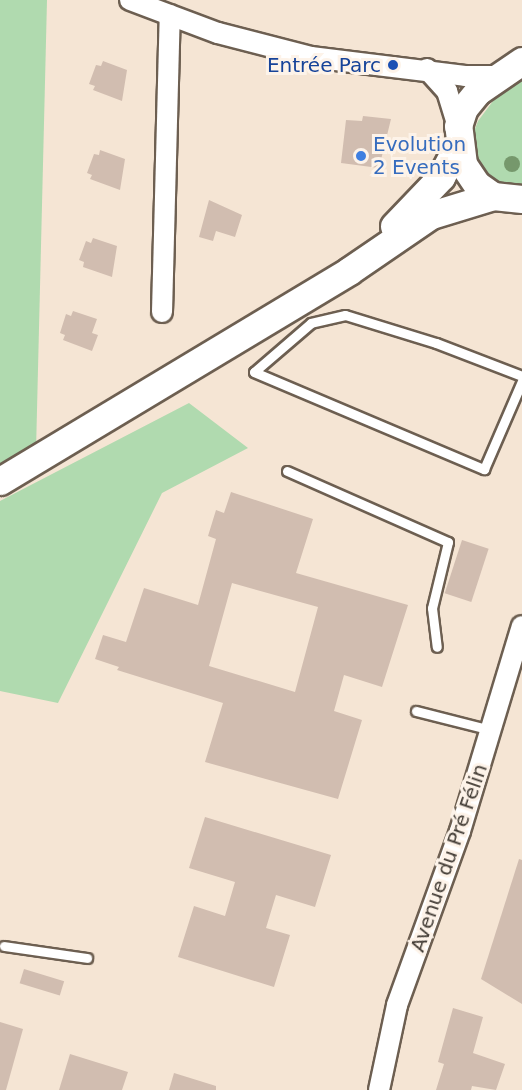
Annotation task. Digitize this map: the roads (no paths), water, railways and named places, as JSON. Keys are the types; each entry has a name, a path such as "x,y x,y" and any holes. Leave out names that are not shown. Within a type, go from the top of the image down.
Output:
{"main road":[{"path":"349,271 441,177 458,136 464,108 497,76 522,61"},
{"path":"458,136 463,164 477,184 513,201"},
{"path":"0,482 349,271 432,215 513,201"}],"street":[{"path":"130,0 218,33 311,57 427,69 465,76 497,76"},
{"path":"162,312 170,15"},
{"path":"427,69 447,91 458,136"},
{"name":"Avenue du Pré Félin","path":"379,1090 397,1005 434,909 522,626"}],"lane":[{"path":"522,376 436,343 345,315 311,323 254,372 484,470 522,381"},
{"path":"287,471 448,542 432,608 437,647"},
{"path":"416,711 491,730"},
{"path":"4,946 87,958"}],"place":[{"name":"Entrée Parc","path":"393,65"},
{"name":"Evolution 2 Events","path":"361,156"}]}
